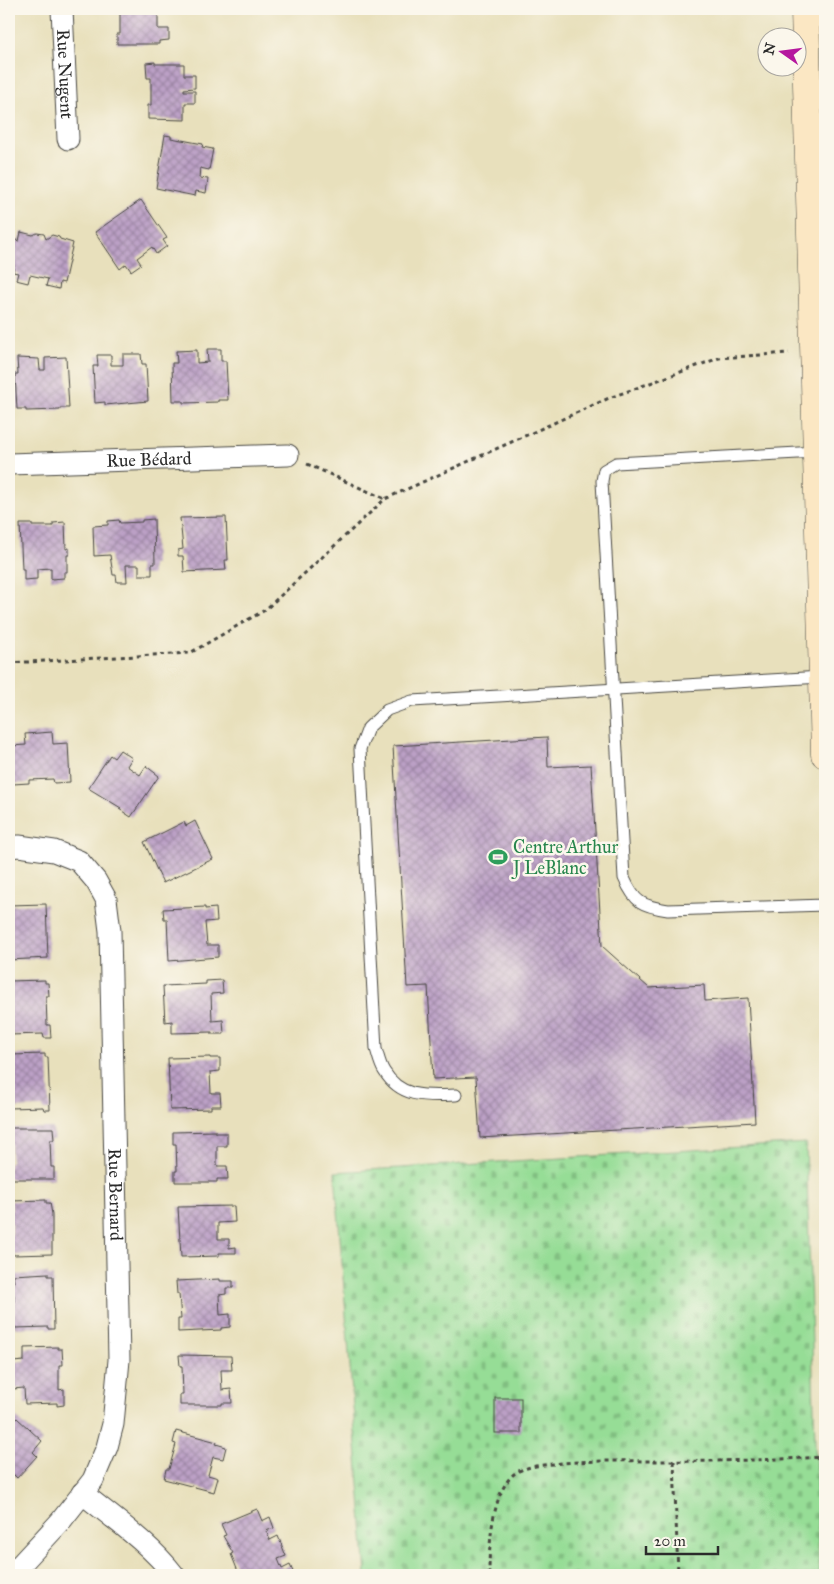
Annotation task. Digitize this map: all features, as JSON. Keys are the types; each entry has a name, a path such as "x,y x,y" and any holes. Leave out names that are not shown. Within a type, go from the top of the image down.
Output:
{"street":[{"name":"Rue Nugent","path":"62,9 68,139"},
{"path":"805,9 819,369 817,452 825,754"},
{"name":"Rue Bédard","path":"9,464 288,455"},
{"name":"Rue Bernard","path":"9,847 19,846 54,851 79,861 96,881 106,899 110,931 119,1360 113,1424 107,1446 93,1480 60,1522 11,1575"},
{"path":"82,1493 143,1543 174,1575"}],"lane":[{"path":"817,452 616,463 604,470 602,482 624,878 631,895 648,907 668,910 825,905"},
{"path":"456,1095 421,1096 400,1089 383,1070 376,1049 360,749 368,728 386,710 412,700 822,678"}],"path":[{"path":"9,663 190,653 265,610 385,499 609,398 719,358 819,369"},
{"path":"288,455 385,499"},
{"path":"489,1575 492,1521 502,1490 514,1474 536,1466 600,1460 674,1461 825,1458"},
{"path":"674,1461 678,1575"}],"green space":[{"path":"806,1143 819,1575 366,1575 335,1172"}],"building":[{"path":"120,9 158,9 158,29 169,29 169,40 159,41 159,44 117,44 117,34 120,34"},
{"path":"155,62 155,64 184,64 184,75 195,75 195,88 184,89 184,91 195,91 195,103 185,103 185,120 148,119 148,105 151,105 151,78 147,78 146,63"},
{"path":"165,135 171,136 171,138 203,144 202,147 213,149 209,170 200,168 199,178 208,179 206,193 196,191 195,196 156,188"},
{"path":"141,200 167,238 163,240 167,246 156,254 152,247 137,258 141,264 131,271 126,264 120,269 95,232"},
{"path":"21,232 33,235 37,233 44,234 46,239 52,235 73,243 64,283 60,282 59,289 46,286 48,279 30,275 28,283 16,280 18,273 13,272 14,265 9,264 9,238 19,241"},
{"path":"207,349 221,349 221,361 226,361 228,400 183,403 183,401 173,401 172,363 177,363 176,351 197,350 197,363 208,362"},
{"path":"123,354 141,354 142,364 146,364 148,401 105,405 105,402 95,403 93,366 98,366 97,355 111,355 111,365 123,365"},
{"path":"66,357 69,408 26,411 26,409 17,409 15,374 18,374 17,358 39,359 40,370 45,370 45,358"},
{"path":"226,517 228,560 225,560 226,570 184,572 183,556 178,556 178,550 183,549 180,518"},
{"path":"154,519 155,564 152,564 152,575 139,575 139,565 126,565 127,582 117,582 116,575 113,575 110,555 94,556 93,526 108,525 108,521 119,520 120,523 142,522 142,520"},
{"path":"65,522 66,549 69,548 69,555 67,555 67,572 64,572 64,578 51,579 51,568 37,569 37,579 24,580 20,524 53,526 53,523"},
{"path":"52,732 53,744 68,743 70,782 54,783 53,779 29,780 29,783 13,784 11,746 26,745 25,734"},
{"name":"Centre Arthur J LeBlanc","path":"547,737 548,767 591,765 602,946 649,988 704,985 705,1001 748,998 755,1122 480,1138 476,1077 433,1079 428,986 407,987 393,746"},
{"path":"120,750 132,758 127,766 140,775 146,766 159,776 131,817 119,809 121,808 88,788 110,755 114,758"},
{"path":"195,821 213,859 163,883 144,842 184,822 186,826"},
{"path":"46,904 48,958 9,960 9,905"},
{"path":"205,907 205,909 216,908 217,921 205,922 207,945 218,945 218,957 169,961 167,919 164,919 163,909"},
{"path":"45,980 45,983 48,983 49,996 46,996 47,1025 50,1025 51,1038 44,1038 43,1034 9,1035 9,981"},
{"path":"222,980 223,993 211,994 212,1021 223,1020 224,1034 212,1034 212,1032 172,1033 172,1021 165,1022 163,986 206,984 206,981"},
{"path":"45,1054 45,1057 48,1057 50,1110 44,1110 43,1107 10,1108 9,1055"},
{"path":"168,1058 220,1058 220,1071 210,1072 211,1093 220,1093 221,1106 211,1106 211,1109 170,1110"},
{"path":"9,1128 53,1128 54,1140 50,1140 51,1167 54,1167 54,1179 9,1178 11,1143 9,1143"},
{"path":"216,1131 216,1133 227,1133 227,1146 217,1146 217,1166 227,1166 228,1179 217,1179 217,1182 175,1182 175,1171 177,1171 176,1144 173,1144 173,1132"},
{"path":"46,1200 46,1203 50,1203 52,1214 52,1254 13,1255 13,1253 9,1253 9,1234 12,1234 12,1223 9,1223 9,1210 12,1210 11,1201"},
{"path":"234,1206 235,1222 218,1223 218,1239 229,1239 229,1248 236,1247 236,1253 219,1253 219,1256 181,1257 178,1207"},
{"path":"48,1273 48,1276 53,1276 54,1329 48,1329 48,1327 15,1328 15,1326 9,1326 9,1313 14,1313 14,1295 9,1295 9,1283 14,1282 13,1275"},
{"path":"220,1279 220,1281 233,1281 233,1288 226,1288 226,1294 219,1295 220,1315 230,1314 230,1327 221,1328 221,1330 178,1332 178,1319 181,1319 176,1281"},
{"path":"58,1347 58,1349 62,1349 63,1365 59,1365 59,1390 64,1389 64,1405 57,1406 57,1403 25,1404 24,1388 13,1389 13,1362 24,1361 24,1348"},
{"path":"179,1355 231,1356 232,1370 221,1370 222,1390 231,1389 232,1403 222,1403 222,1405 180,1405 180,1394 183,1394 182,1366 180,1366"},
{"path":"495,1398 521,1398 521,1433 495,1433"},
{"path":"9,1418 13,1422 17,1418 42,1441 33,1452 37,1456 17,1478 13,1474 9,1479"},
{"path":"176,1431 217,1442 216,1444 226,1447 223,1459 213,1457 208,1475 218,1478 214,1492 164,1479 176,1444 173,1443"},
{"path":"257,1509 262,1521 270,1517 274,1528 266,1531 270,1540 278,1536 286,1556 278,1559 282,1569 290,1565 294,1574 239,1574 231,1554 233,1553 223,1536 226,1535 221,1524"}],"place":[{"name":"Centre Arthur J LeBlanc","path":"498,857"}]}
